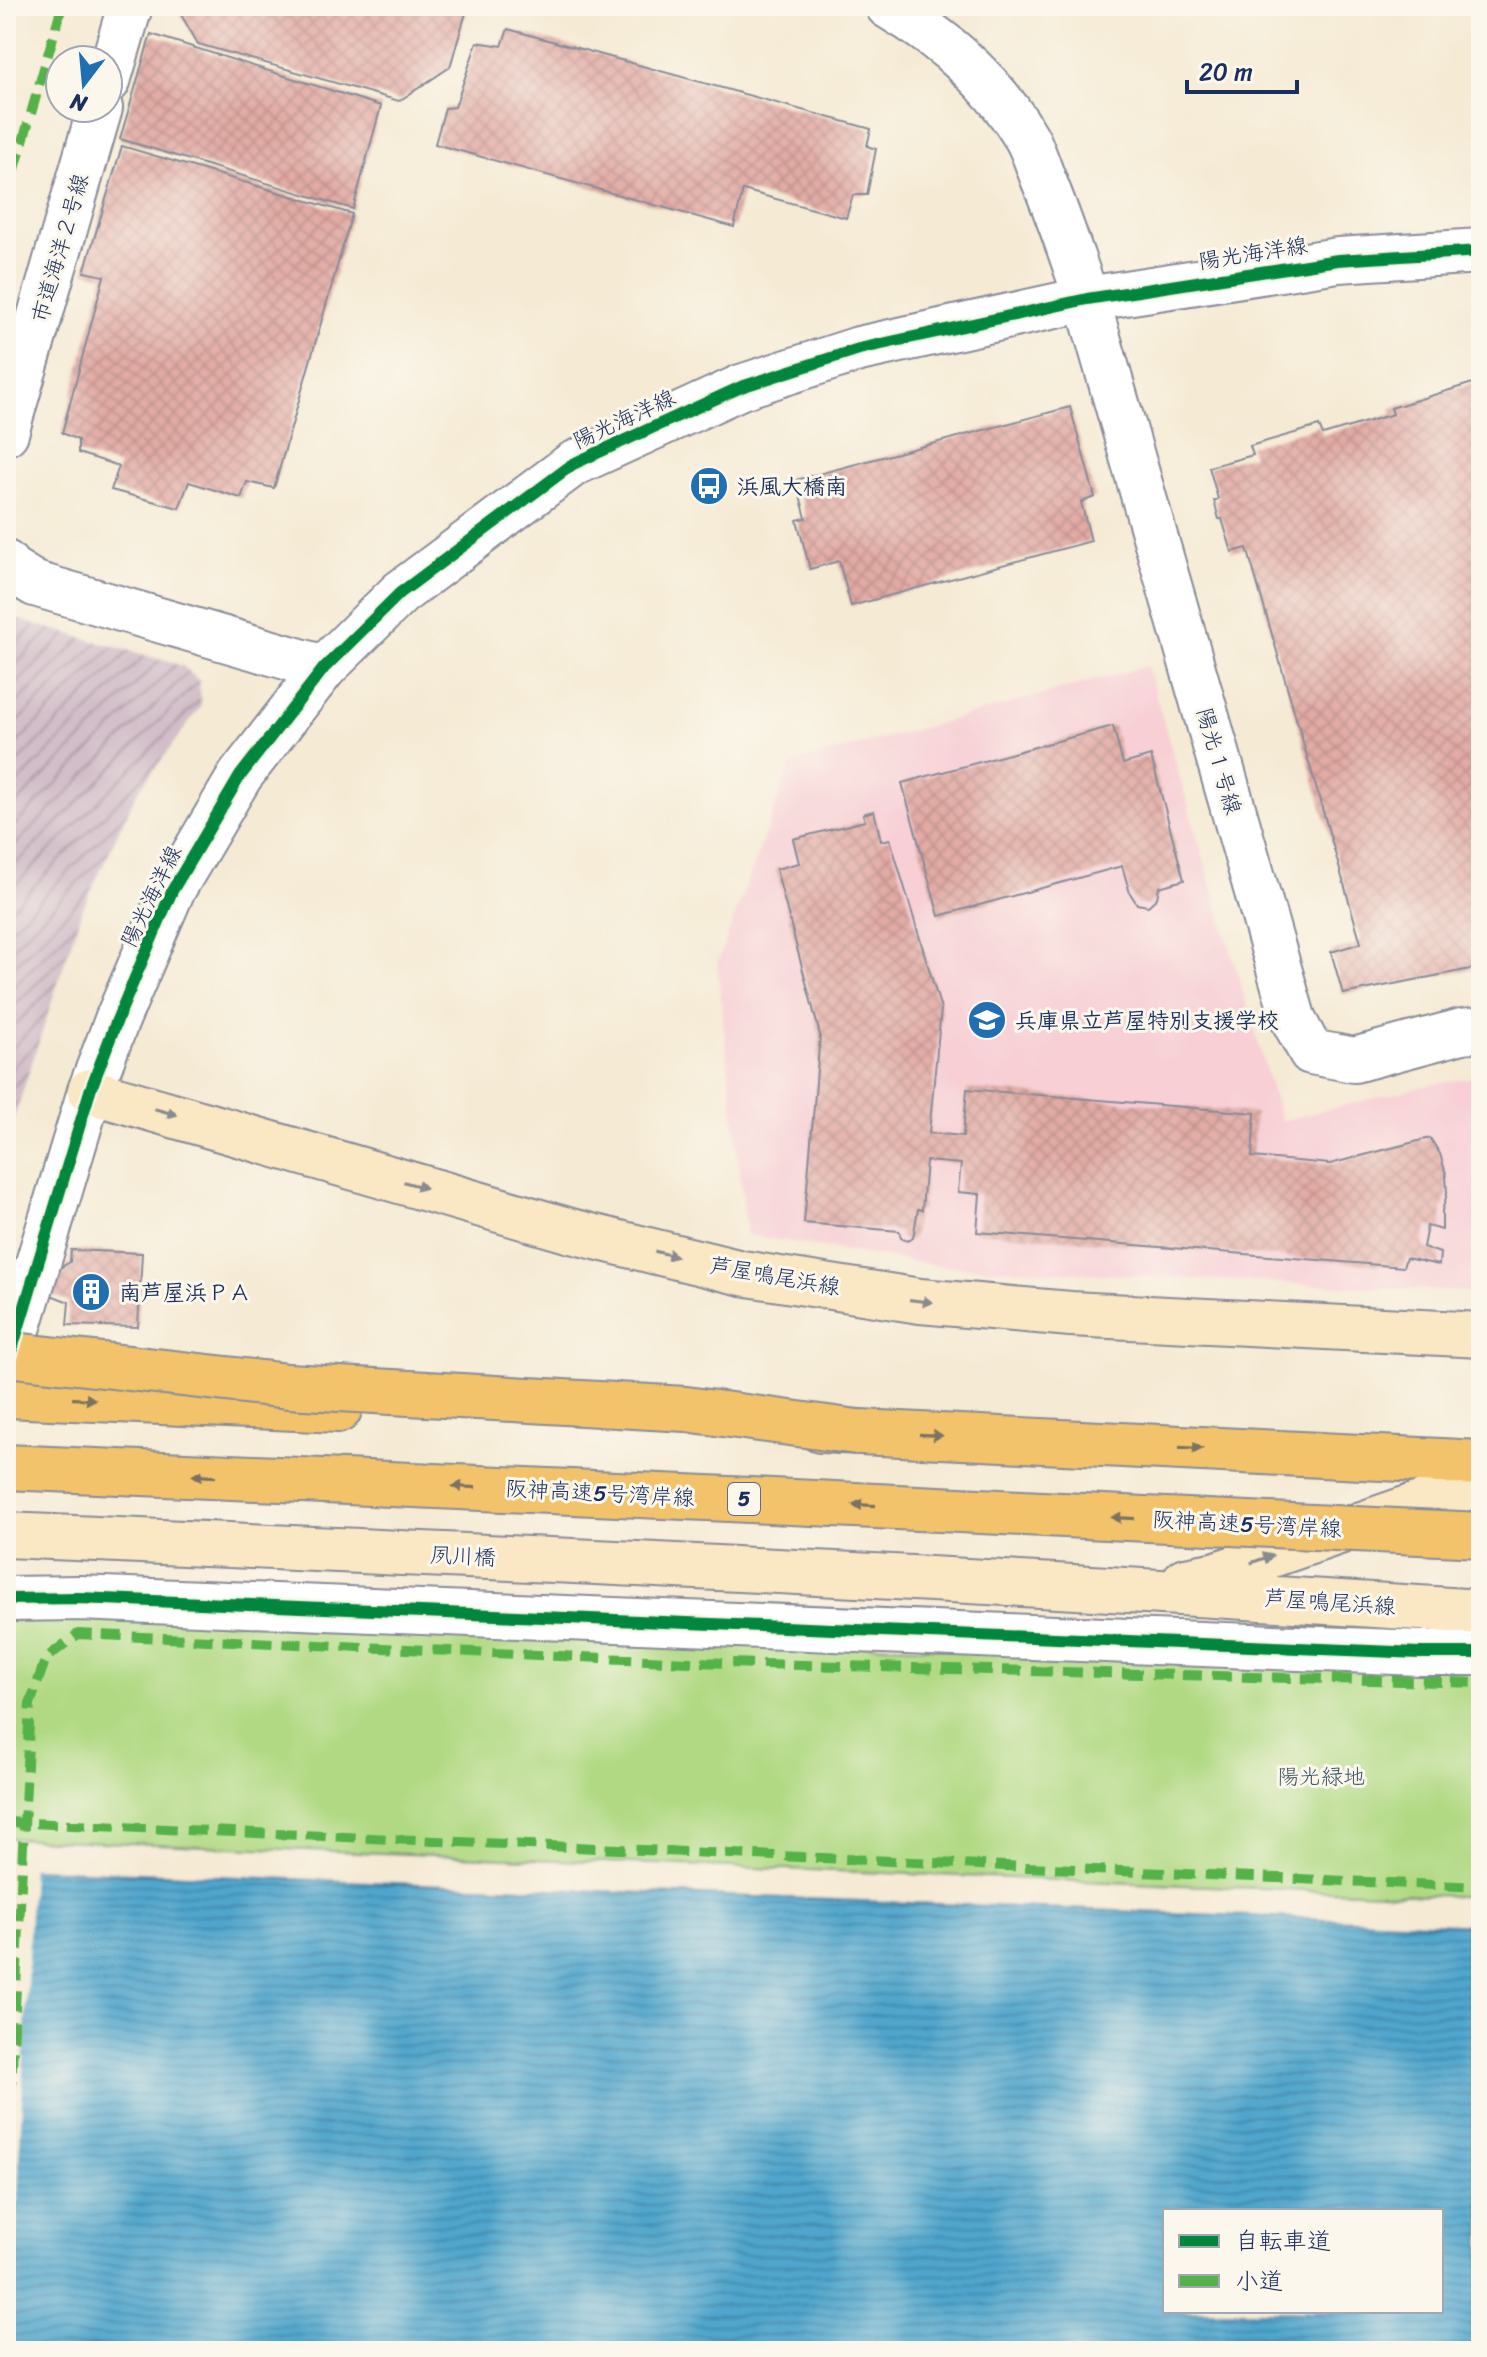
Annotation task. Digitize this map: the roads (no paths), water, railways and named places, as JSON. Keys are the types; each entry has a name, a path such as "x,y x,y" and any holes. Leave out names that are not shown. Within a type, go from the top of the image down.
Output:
{"highway":[{"path":"6,1354 288,1386 686,1409 857,1432"},
{"path":"6,1395 1481,1463"},
{"name":"阪神高速5号湾岸線","path":"6,1467 1481,1535"}],"main road":[{"name":"芦屋鳴尾浜線","path":"90,1091 571,1231 742,1273 920,1301 1056,1313 1481,1335"},
{"name":"芦屋鳴尾浜線","path":"1131,1589 1217,1574 1481,1483"},
{"name":"夙川橋","path":"6,1535 920,1577"},
{"name":"芦屋鳴尾浜線","path":"920,1577 1481,1612"}],"street":[{"path":"119,44 130,6"},
{"path":"888,6 949,47 980,75 1012,116 1027,139 1087,299"},
{"name":"市道海洋２号線","path":"6,433 95,124"},
{"name":"陽光海洋線","path":"6,1369 90,1091 172,891 240,776 324,668 400,593 573,464 741,387 859,349 1087,299 1338,260 1481,251"},
{"name":"陽光１号線","path":"1087,299 1294,1021 1311,1052 1354,1060 1462,1031 1481,1029"},
{"path":"6,563 35,584 324,668"},
{"path":"6,1599 79,1598 1340,1650 1481,1653"}],"water":[{"path":"6,1868 1481,1925 1481,2351 6,2351"}],"place":[{"name":"浜風大橋南","path":"709,486"},
{"name":"兵庫県立芦屋特別支援学校","path":"987,1020"},
{"name":"南芦屋浜ＰＡ","path":"91,1292"}],"park label":[{"name":"陽光緑地","path":"1321,1776"}]}
